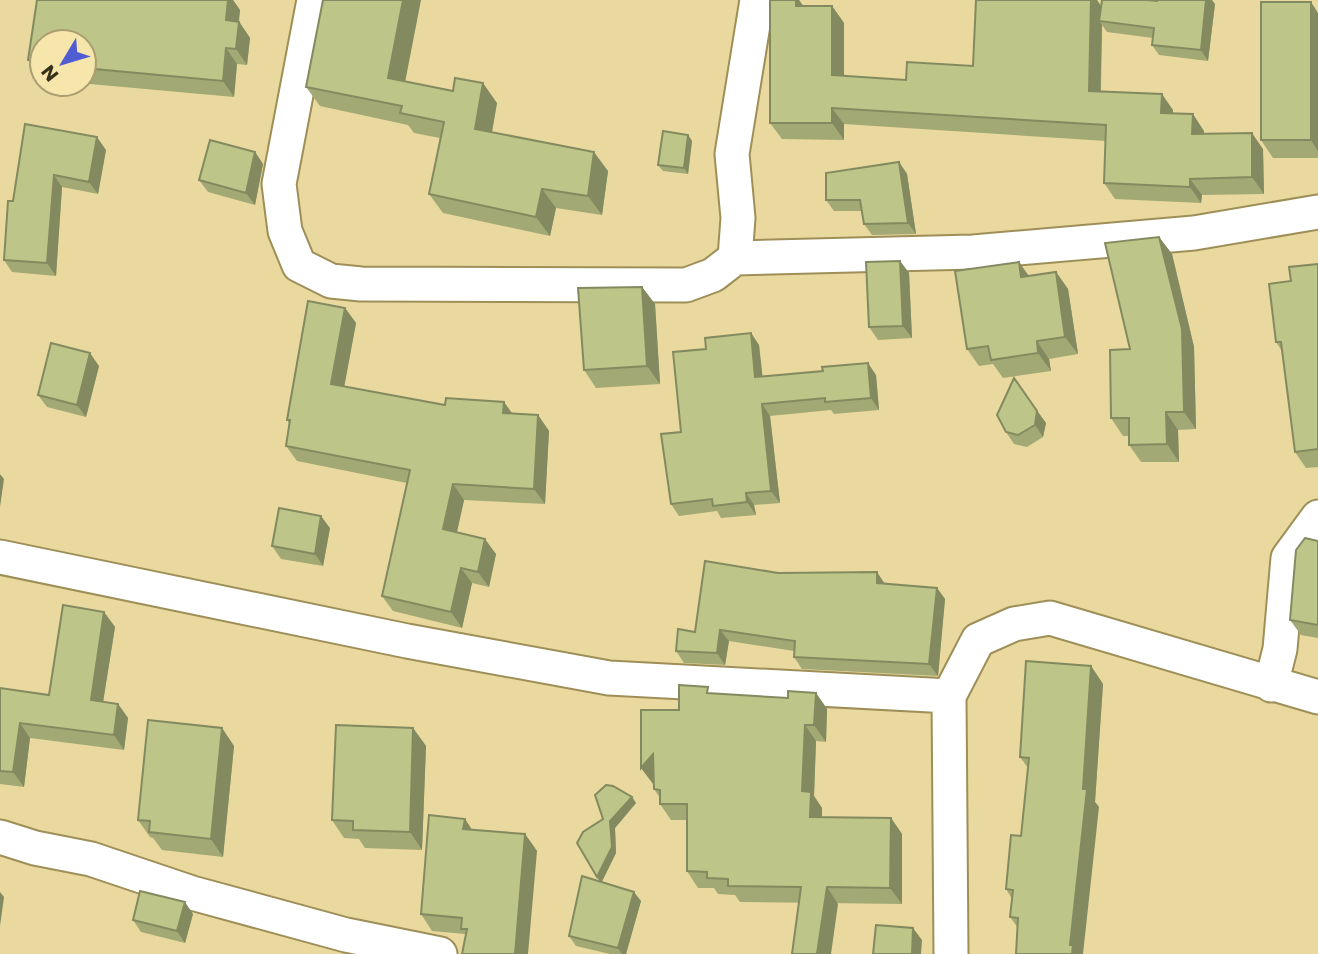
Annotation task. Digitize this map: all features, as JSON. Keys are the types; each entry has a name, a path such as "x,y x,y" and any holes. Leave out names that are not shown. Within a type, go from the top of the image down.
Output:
{"street":[{"path":"314,0 279,184 285,232 299,265 331,281 361,284 686,285 713,275 735,257 973,252 1194,233 1318,212"},
{"path":"735,257 738,218 732,154 757,0"},
{"path":"1270,685 1280,649 1287,558 1318,517"},
{"path":"0,557 407,641 609,677 949,696"},
{"path":"951,954 949,696 978,640 1014,624 1050,618 1318,697"},
{"path":"0,837 35,848 91,859 192,893 346,935 440,954"}],"building":[{"path":"37,0 228,0 226,20 239,22 236,49 226,48 223,81 98,69 98,28 33,28"},
{"path":"323,0 403,0 388,78 453,91 455,78 483,83 475,129 594,152 588,196 542,189 536,217 429,194 444,122 400,113 402,106 306,87"},
{"path":"770,0 796,0 796,6 832,6 832,75 906,80 907,62 973,66 976,0 1091,0 1089,91 1162,94 1161,113 1193,114 1192,134 1252,133 1252,177 1190,179 1190,187 1104,183 1106,125 832,108 832,123 770,123"},
{"path":"1102,0 1206,0 1201,50 1152,45 1154,28 1099,21"},
{"path":"1261,2 1311,2 1311,140 1261,140"},
{"path":"25,124 97,137 89,182 54,175 47,263 4,260 8,201 13,201"},
{"path":"663,131 688,135 684,168 658,165"},
{"path":"210,140 255,152 246,193 199,180"},
{"path":"899,162 908,223 864,224 860,200 826,200 826,173"},
{"path":"1159,237 1182,329 1184,412 1166,412 1167,444 1129,445 1129,418 1111,418 1110,350 1130,349 1105,243"},
{"path":"900,261 903,326 869,327 866,262"},
{"path":"1019,262 1021,277 1056,272 1065,337 1037,341 1038,353 991,360 988,346 967,349 955,271"},
{"path":"1318,264 1318,449 1295,452 1281,342 1276,342 1269,284 1291,281 1289,267"},
{"path":"642,287 647,366 584,370 578,288"},
{"path":"308,301 345,308 331,384 445,405 446,398 504,402 503,413 538,415 534,489 453,484 443,529 485,539 478,572 461,568 451,612 382,596 410,470 286,446 290,420 287,420"},
{"path":"751,333 755,377 823,371 822,367 868,363 871,398 825,402 825,398 762,404 771,491 746,493 747,502 713,506 712,499 671,504 661,434 681,432 673,352 706,349 705,338"},
{"path":"51,343 90,353 77,405 38,395"},
{"path":"1014,378 1037,411 1035,425 1018,435 1006,432 997,415"},
{"path":"279,508 321,516 315,554 272,546"},
{"path":"1305,538 1318,541 1318,625 1290,620 1296,550"},
{"path":"705,561 778,573 877,572 877,583 937,588 929,664 794,657 795,641 720,630 717,653 676,651 678,629 695,632"},
{"path":"63,605 104,612 91,700 118,704 114,735 20,723 13,772 0,771 0,688 49,695"},
{"path":"1026,661 1091,666 1083,789 1087,789 1070,945 1073,945 1072,954 1016,954 1018,918 1010,917 1013,890 1006,889 1011,835 1021,836 1029,758 1020,757"},
{"path":"679,685 708,687 707,693 788,698 788,691 816,693 814,725 805,725 802,791 811,792 810,817 891,818 890,888 827,887 817,954 792,954 801,887 728,886 728,879 707,878 707,872 687,871 687,804 660,804 660,790 654,789 653,754 641,768 641,710 679,710"},
{"path":"148,720 222,728 211,839 149,832 150,821 138,820"},
{"path":"336,725 413,728 410,832 353,830 353,821 332,820"},
{"path":"606,785 632,797 610,821 612,847 597,877 577,843 583,832 603,819 595,795"},
{"path":"429,815 465,819 463,829 525,834 515,954 462,954 467,929 461,929 462,918 421,914"},
{"path":"582,876 634,892 618,948 569,936"},
{"path":"140,891 185,902 177,931 133,920"},
{"path":"876,925 913,928 912,954 873,954"}]}
